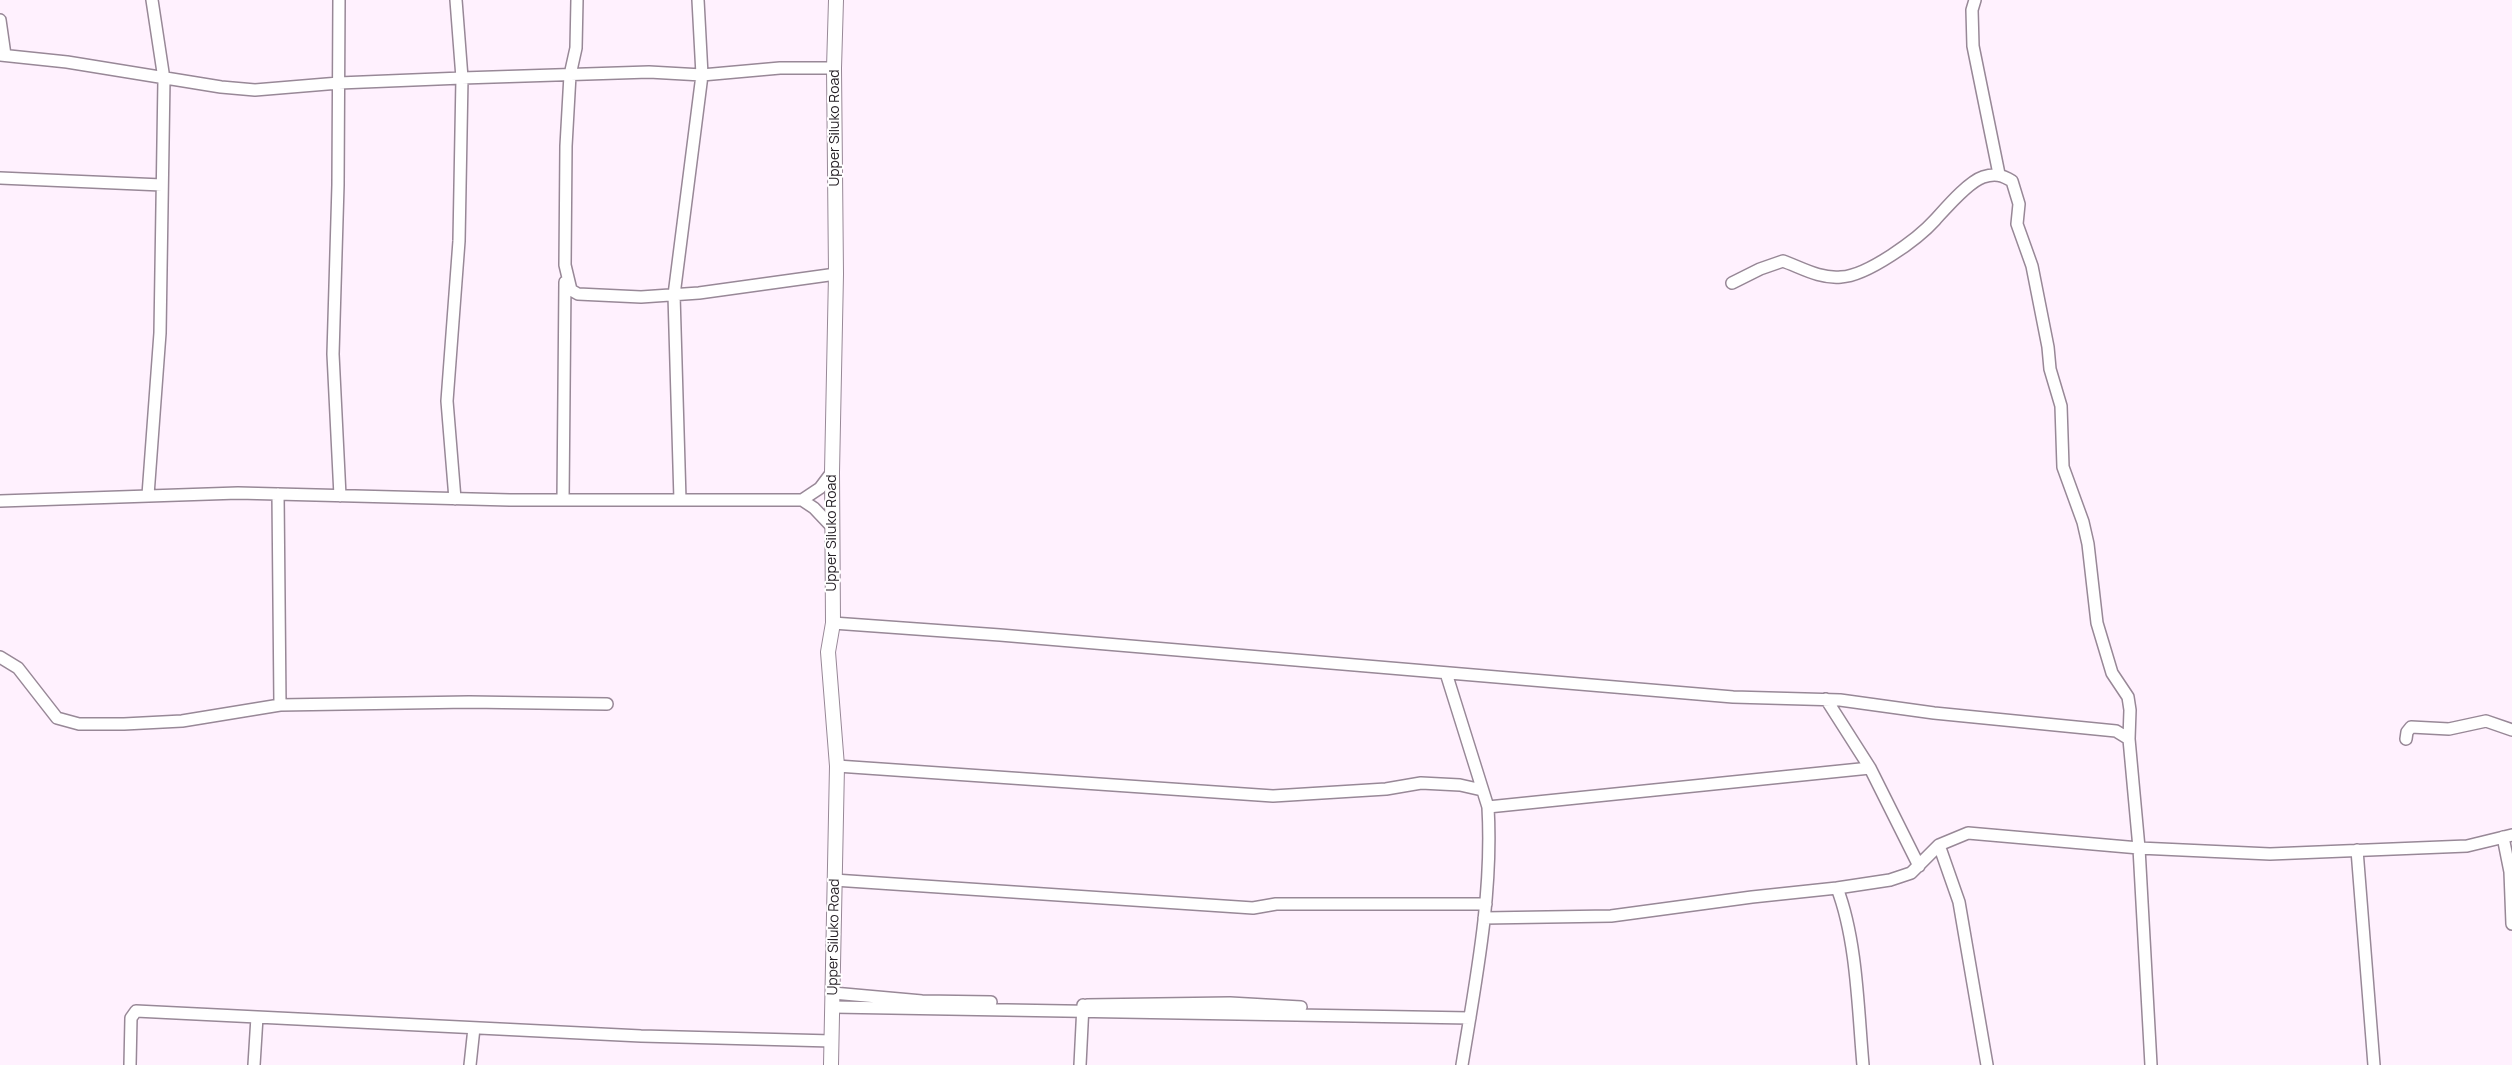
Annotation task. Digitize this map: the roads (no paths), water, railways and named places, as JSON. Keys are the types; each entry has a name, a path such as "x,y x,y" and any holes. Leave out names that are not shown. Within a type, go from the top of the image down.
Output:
{"main road":[{"name":"Upper Siluko Road","path":"832,1065 837,766 828,652 833,623 832,472 836,274 834,68 836,0"}],"street":[{"path":"148,495 160,333 164,79 152,0"},
{"path":"339,0 333,354 340,496"},
{"path":"454,499 447,401 459,240 462,78 456,0"},
{"path":"563,500 566,146 570,75 576,48 577,0"},
{"path":"680,500 674,295 702,75 698,0"},
{"path":"1975,0 1972,10 1973,46 1999,174"},
{"path":"0,20 3,55 67,62 164,79 255,90 339,83 462,78 649,72 702,75 780,68 834,68"},
{"path":"1732,283 1760,269 1783,261 1817,275 1842,278 1862,272 1916,239 1950,203 1982,177 1999,174 2012,181 2019,204 2017,224 2032,266 2048,347 2050,369 2061,406 2063,467 2083,522 2088,544 2097,623 2112,673 2128,698 2130,710 2129,739 2139,848 2151,1065"},
{"path":"0,178 162,185"},
{"path":"565,265 571,290 578,294 641,297 674,295 836,274"},
{"path":"0,501 148,495 278,494 454,499 802,500 820,488 832,472"},
{"path":"278,494 280,705"},
{"path":"802,500 814,508 832,527"},
{"path":"833,623 1000,634 1446,674 1733,697 1826,699 1934,713 2116,731 2129,739"},
{"path":"0,657 18,668 57,718 67,722 124,724 182,721 280,705 468,702 607,704"},
{"path":"1446,674 1488,807 1490,850 1486,904 1462,1065"},
{"path":"1826,699 1870,768 1919,866"},
{"path":"2406,739 2407,732 2411,727 2449,729 2486,721 2512,730"},
{"path":"837,766 1273,796 1386,789 1421,783 1460,785 1482,790"},
{"path":"1488,807 1870,768"},
{"path":"1484,918 1611,916 1890,880 1911,873 1939,845 1968,833 2139,848 2270,854 2467,846 2507,836 2512,924"},
{"path":"1939,845 1959,902 1986,1065"},
{"path":"2358,850 2374,1065"},
{"path":"834,880 1253,908 1276,904 1332,903 1486,904"},
{"path":"1837,888 1842,900 1854,969 1863,1065"},
{"path":"833,993 922,1001 1080,1008 1470,1018"},
{"path":"833,1007 1080,1008 1230,1003 1301,1007"},
{"path":"1075,1065 1080,1008"},
{"path":"1080,1008 1080,1065"},
{"path":"130,1065 131,1018 136,1011 642,1036 832,1041"},
{"path":"254,1065 257,1017"},
{"path":"470,1065 474,1028"}]}
